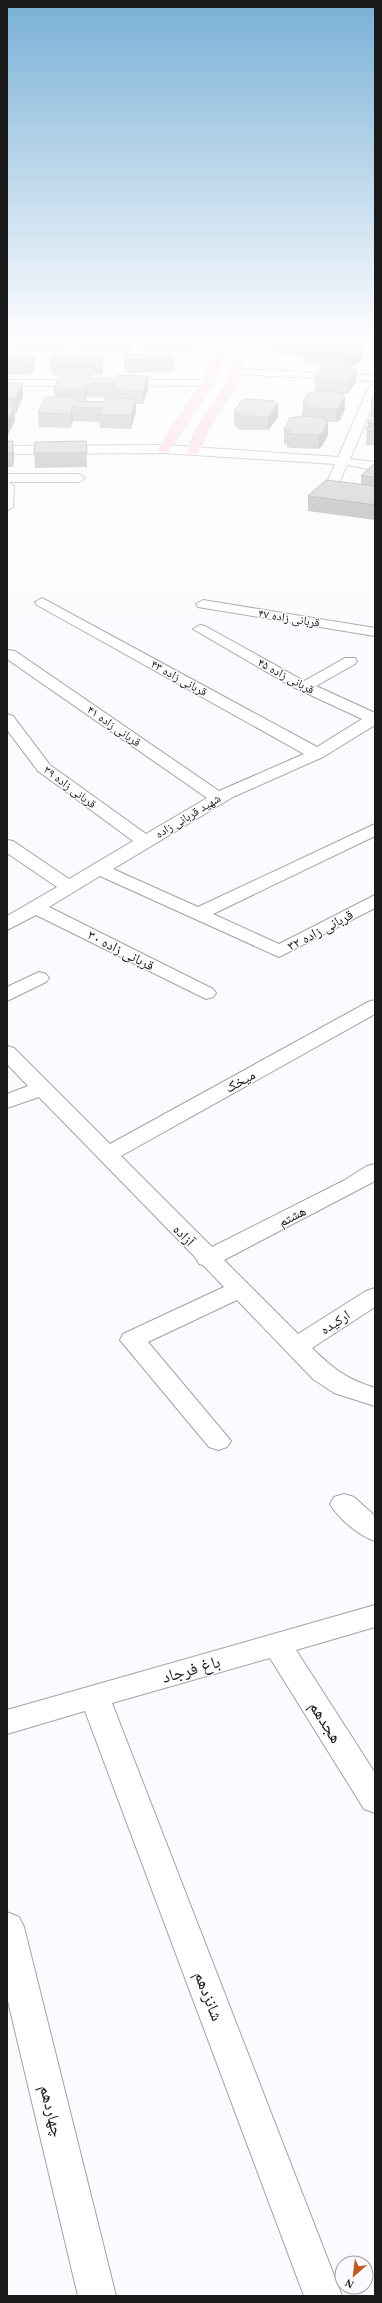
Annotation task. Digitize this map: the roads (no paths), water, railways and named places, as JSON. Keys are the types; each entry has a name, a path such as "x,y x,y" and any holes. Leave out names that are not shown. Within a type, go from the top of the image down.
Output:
{"street":[{"path":"347,448 328,494 375,500"},
{"path":"7,450 164,449 341,461 375,466"},
{"path":"7,507 7,483 79,482"},
{"name":"قربانی زاده ۴۳","path":"42,602 317,754"},
{"name":"قربانی زاده ۴۷","path":"203,604 375,632"},
{"name":"قربانی زاده ۴۵","path":"200,629 304,687 374,718"},
{"name":"قربانی زاده ۴۱","path":"10,654 218,798"},
{"path":"304,687 350,661"},
{"name":"شهید قربانی زاده","path":"7,924 218,798 317,754 374,718"},
{"name":"قربانی زاده ۳۹","path":"7,719 44,768 145,842"},
{"path":"199,914 375,829"},
{"path":"7,845 70,887"},
{"name":"قربانی زاده ۳۲","path":"99,869 279,951 375,901"},
{"name":"قربانی زاده ۳۰","path":"35,907 206,993"},
{"path":"7,995 39,978"},
{"name":"میخک","path":"106,1155 375,1006"},
{"name":"آزاده","path":"7,1052 106,1155 322,1373 343,1387 375,1397"},
{"path":"7,1102 42,1088"},
{"name":"هشتم","path":"208,1258 351,1186 375,1171"},
{"path":"218,1441 132,1340 239,1290"},
{"name":"ارکیده","path":"296,1347 375,1296"},
{"path":"344,1504 375,1531"},
{"name":"باغ فرجاد","path":"7,1722 375,1616"},
{"name":"هجدهم","path":"277,1645 375,1800"},
{"name":"شانزدهم","path":"95,1697 323,2296"},
{"name":"چهاردهم","path":"7,1927 97,2296"}]}
